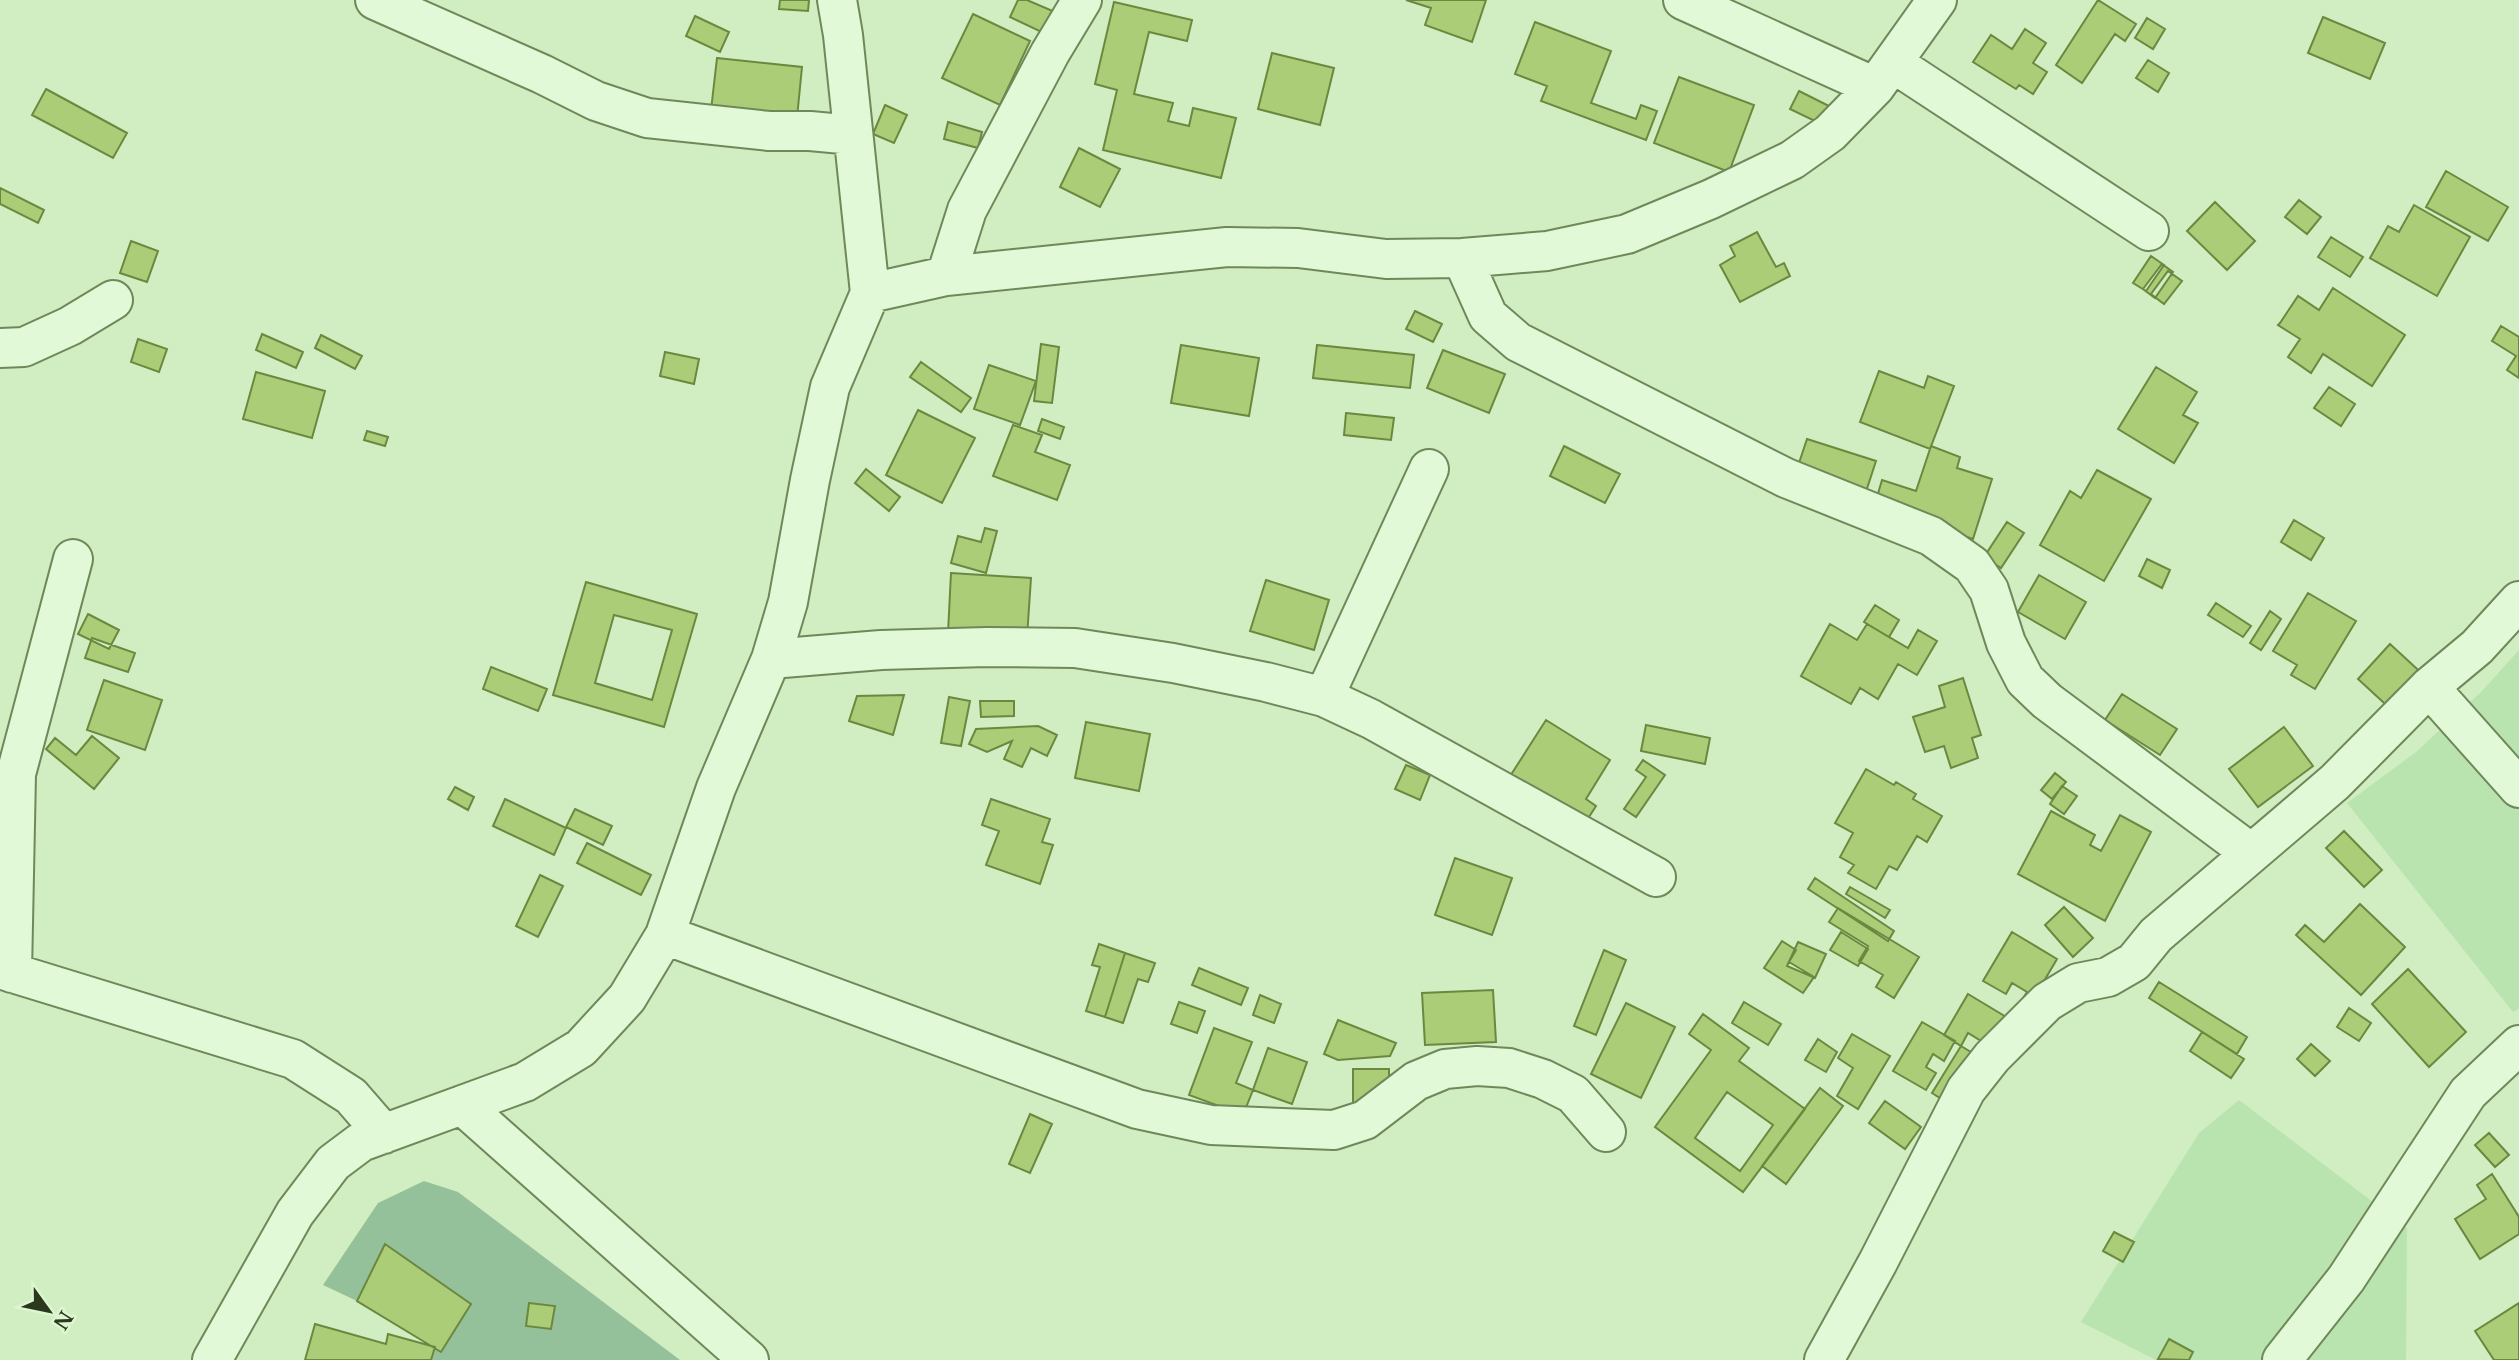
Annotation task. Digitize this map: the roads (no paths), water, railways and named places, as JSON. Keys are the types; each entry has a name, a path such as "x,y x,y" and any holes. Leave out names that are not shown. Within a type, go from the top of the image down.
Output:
{"street":[{"path":"375,0 596,100 647,118 769,131 853,135"},
{"path":"212,1360 303,1203 333,1163 360,1142 525,1082 581,1048 627,999 665,935 716,788 771,659 789,603 810,480 830,387 870,293 837,0"},
{"path":"946,276 967,210 1050,53 1082,0"},
{"path":"1683,0 1884,75 2149,231"},
{"path":"870,293 946,276 1227,247 1298,248 1386,259 1462,258 1547,251 1627,234 1711,199 1792,160 1830,133 1884,75 1937,0"},
{"path":"1462,258 1488,316 1518,342 1786,478 1931,536 1972,565 1989,590 2006,643 2025,680 2047,701 2251,853"},
{"path":"0,348 24,347 70,326 113,300"},
{"path":"1324,697 1429,468"},
{"path":"73,559 16,774 6,971 293,1059 351,1096 384,1134"},
{"path":"1824,1360 1966,1090 1992,1057 2047,1002 2078,983 2108,977 2134,962 2156,935 2335,782 2429,687 2477,646 2519,601"},
{"path":"771,659 881,650 1075,648 1266,681 1324,697 1371,719 1656,877"},
{"path":"2429,687 2519,788"},
{"path":"665,935 1137,1109 1211,1125 1334,1130 1365,1120 1416,1081 1445,1069 1477,1066 1509,1068 1543,1079 1573,1094 1606,1132"},
{"path":"2282,1360 2346,1279 2468,1093 2519,1045"},
{"path":"462,1105 749,1360"}]}
